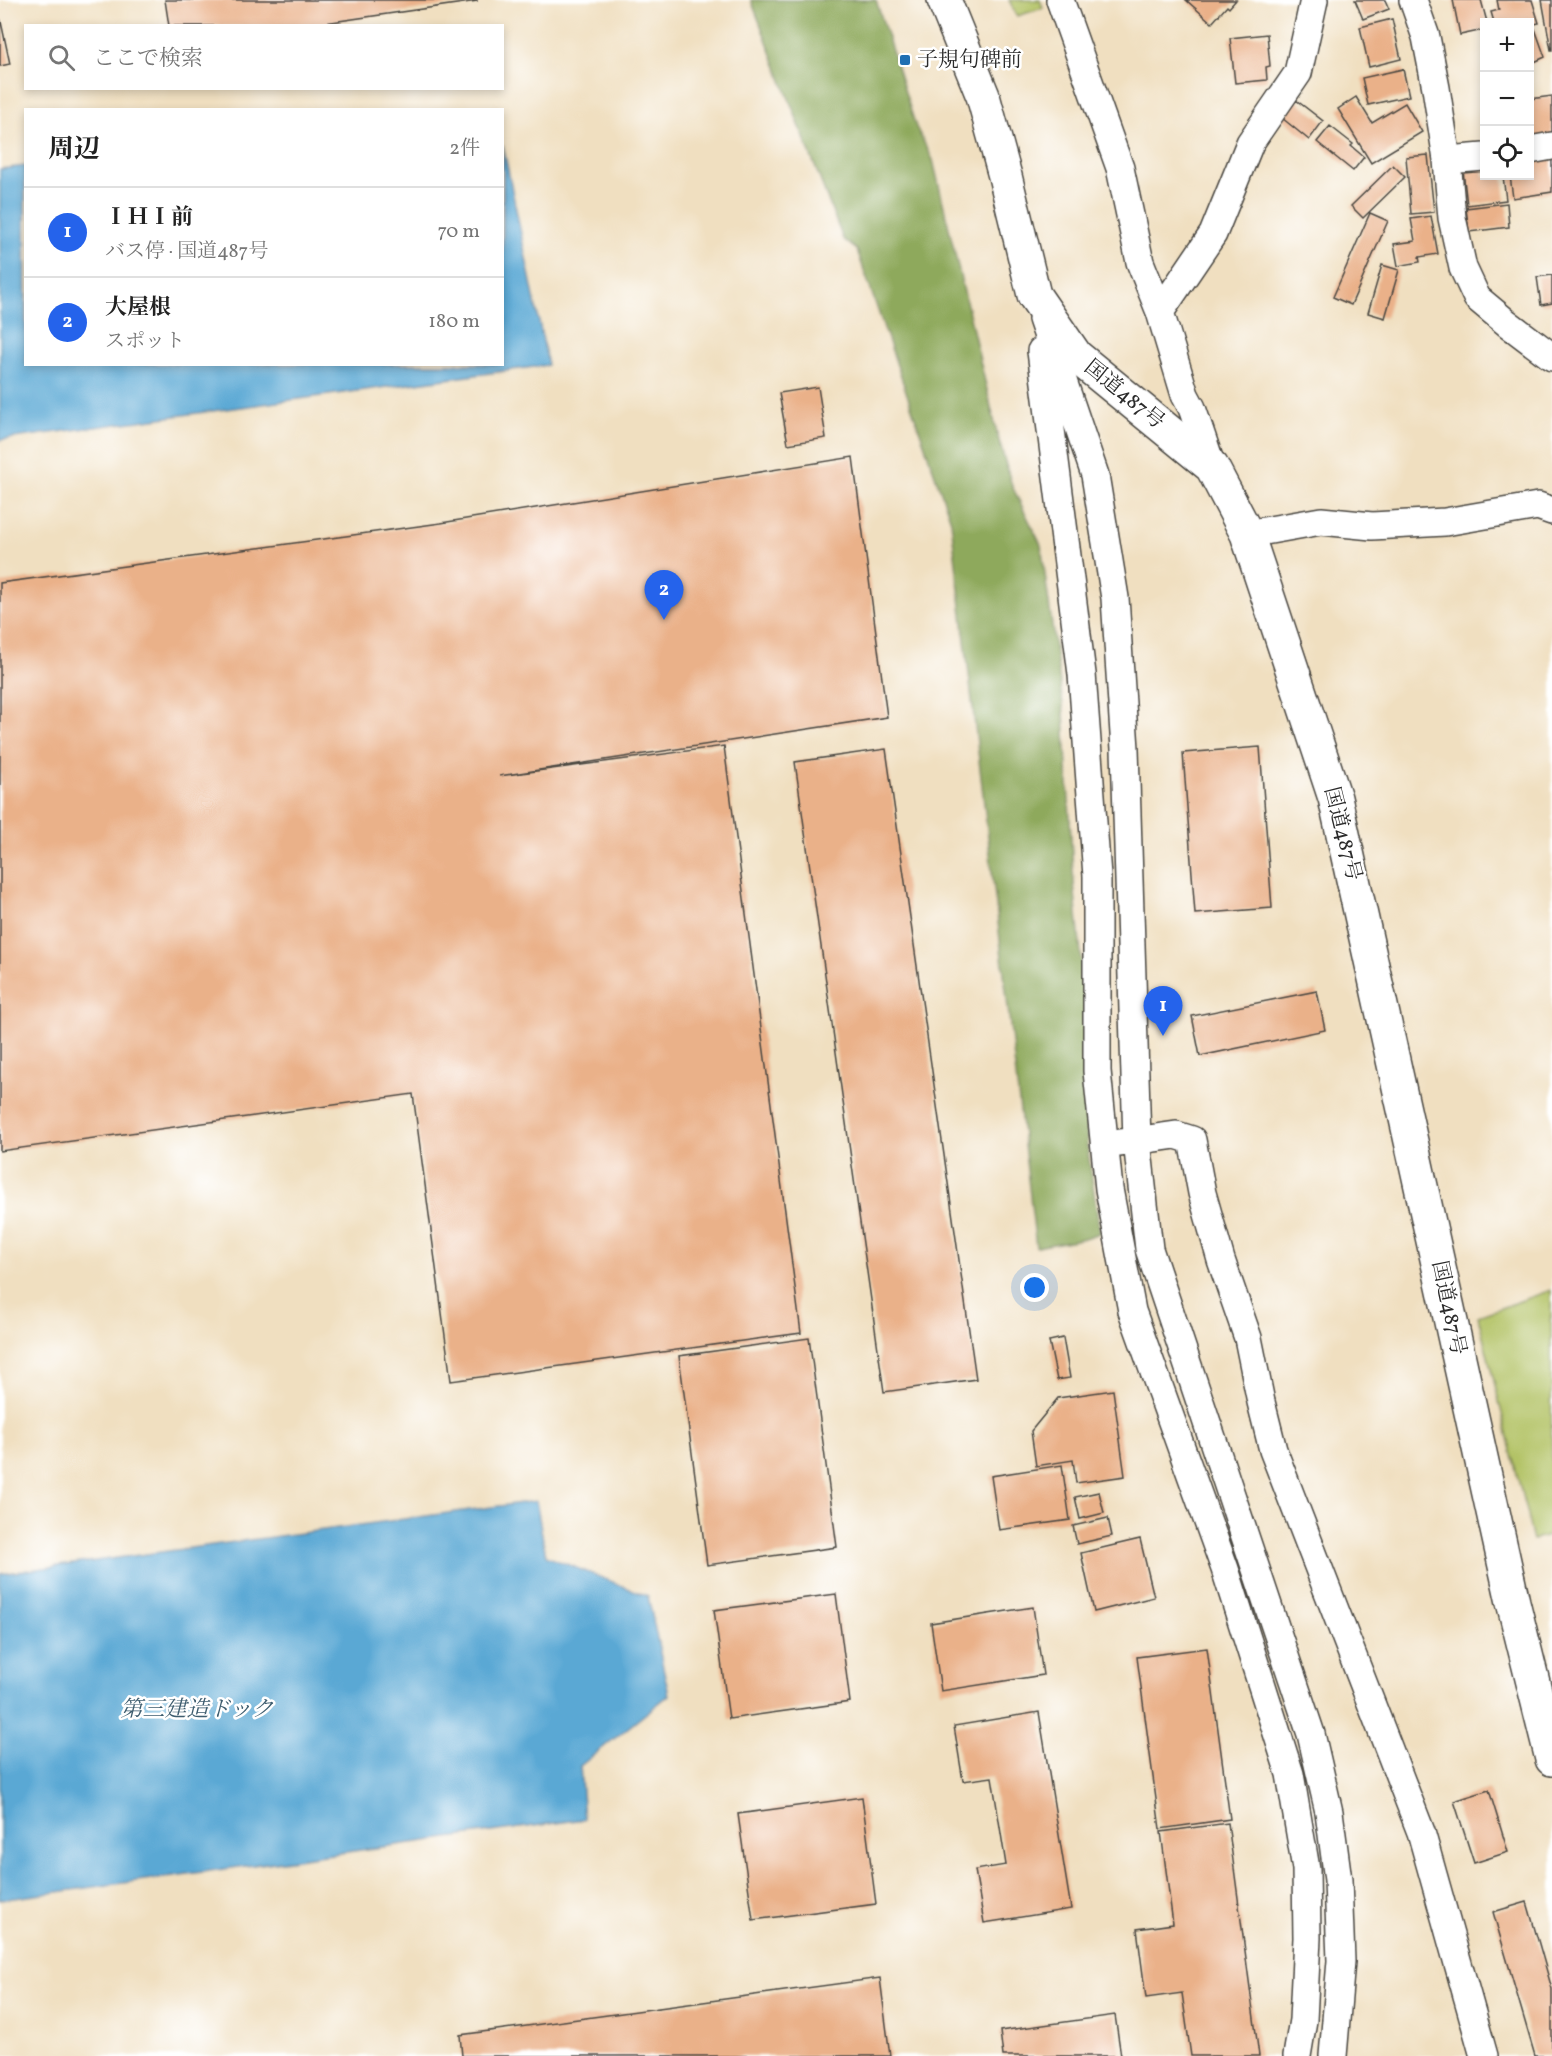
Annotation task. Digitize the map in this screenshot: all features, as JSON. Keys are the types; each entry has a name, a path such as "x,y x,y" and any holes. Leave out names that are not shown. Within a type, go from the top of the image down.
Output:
{"highway":[{"name":"国道487号","path":"944,0 983,96 1034,295 1076,356 1212,467 1247,534 1335,798 1510,1590 1552,1759"}],"street":[{"path":"1060,0 1120,168 1140,262 1160,312 1185,395 1192,408 1212,467"},
{"path":"1160,312 1213,234 1250,143 1298,73 1314,0"},
{"path":"1413,0 1425,38 1447,160 1452,218 1464,268 1477,298 1552,357"},
{"path":"1534,149 1552,146"},
{"path":"1447,160 1480,157"},
{"path":"1034,295 1095,475 1115,598 1125,749 1137,1140 1149,1249 1311,1734 1326,1801 1338,1880 1341,1961 1333,2056"},
{"path":"1034,295 1082,674 1097,876 1098,1071 1109,1189 1132,1311 1225,1569 1290,1774 1306,1869 1306,1973 1303,2020 1297,2056"},
{"path":"1247,534 1321,521 1372,526 1445,522 1538,506 1552,512"},
{"path":"1105,1145 1176,1135 1192,1140 1202,1193 1221,1260 1248,1338 1261,1402 1274,1450 1421,1832 1484,2056"}],"green space":[{"path":"751,0 876,0 916,127 933,160 998,437 1012,486 1041,545 1064,713 1073,872 1085,996 1087,1145 1100,1233 1081,1239 1036,1247 951,521 857,250 843,239"},
{"path":"1009,0 1040,0 1043,8 1017,16"},
{"path":"1551,1290 1552,1535 1533,1540 1478,1316"}],"water":[{"path":"504,151 548,365 0,440 0,169 24,166 24,366 504,366"},
{"name":"第三建造ドック","path":"536,1501 546,1556 648,1596 669,1695 580,1766 584,1819 0,1900 0,1574"}],"building":[{"path":"165,0 477,0 318,24 169,24"},
{"path":"1186,0 1236,0 1229,8 1227,6 1212,23"},
{"path":"1355,0 1385,0 1389,9 1363,19"},
{"path":"1453,0 1481,0 1486,18 1480,18 1480,31 1460,35"},
{"path":"1497,0 1532,0 1539,23 1534,24 1534,18 1493,18 1491,12 1499,10"},
{"path":"1542,0 1552,0 1552,50 1551,50"},
{"path":"0,17 10,64 0,66"},
{"path":"1392,19 1401,59 1369,67 1360,27"},
{"path":"1534,29 1545,57 1534,62"},
{"path":"1267,34 1270,66 1266,67 1267,80 1235,83 1230,38"},
{"path":"1403,69 1409,96 1368,105 1362,78"},
{"path":"1552,96 1552,139 1534,142 1534,98"},
{"path":"1356,97 1372,123 1405,103 1422,132 1371,163 1338,109"},
{"path":"1296,100 1323,121 1309,140 1282,118"},
{"path":"1330,126 1353,144 1351,146 1364,157 1353,171 1317,142"},
{"path":"1552,154 1552,192 1513,198 1511,180 1534,180 1534,156"},
{"path":"1428,155 1434,212 1411,214 1406,157"},
{"path":"1393,165 1405,177 1363,218 1351,206"},
{"path":"1480,168 1480,180 1504,180 1506,200 1467,205 1463,170"},
{"path":"1507,203 1509,227 1469,232 1466,208"},
{"path":"1370,213 1388,221 1351,305 1333,297"},
{"path":"1431,216 1438,254 1419,257 1420,262 1398,266 1394,244 1415,241 1411,219"},
{"path":"1382,265 1399,270 1385,318 1368,313"},
{"path":"1552,275 1552,303 1541,305 1537,277"},
{"path":"818,387 826,438 788,444 779,393"},
{"path":"853,457 887,717 499,776 724,746 801,1333 451,1381 413,1094 0,1151 0,583 441,523"},
{"path":"1260,747 1272,908 1195,914 1183,753"},
{"path":"886,749 976,1379 884,1392 795,762"},
{"path":"1317,991 1325,1030 1200,1056 1192,1016"},
{"path":"809,1338 837,1547 707,1565 679,1356"},
{"path":"1063,1338 1070,1378 1057,1380 1049,1341"},
{"path":"1113,1390 1125,1476 1076,1483 1073,1460 1036,1466 1031,1431 1058,1398"},
{"path":"1062,1465 1070,1520 999,1530 991,1476"},
{"path":"1099,1492 1104,1513 1080,1519 1075,1497"},
{"path":"1108,1518 1112,1536 1077,1544 1073,1526"},
{"path":"1140,1539 1154,1597 1094,1612 1081,1553"},
{"path":"836,1594 850,1702 729,1719 714,1610"},
{"path":"1033,1607 1043,1675 941,1691 931,1623"},
{"path":"1207,1648 1230,1819 1160,1829 1137,1657"},
{"path":"1039,1712 1071,1909 984,1923 975,1870 1006,1865 992,1777 963,1781 954,1726"},
{"path":"1489,1790 1508,1852 1474,1863 1454,1801"},
{"path":"862,1797 876,1904 753,1920 738,1814"},
{"path":"1228,1823 1259,2056 1191,2056 1182,1993 1146,1998 1137,1929 1173,1924 1161,1832"},
{"path":"1527,1902 1552,1989 1552,2056 1535,2056 1493,1912"},
{"path":"880,1978 890,2056 462,2056 460,2035"},
{"path":"1115,2015 1121,2056 1003,2056 1000,2031"}],"place":[{"name":"子規句碑前","path":"905,60"},
{"name":"大屋根","path":"664,620"},
{"name":"ＩＨＩ前","path":"1163,1036"}]}
